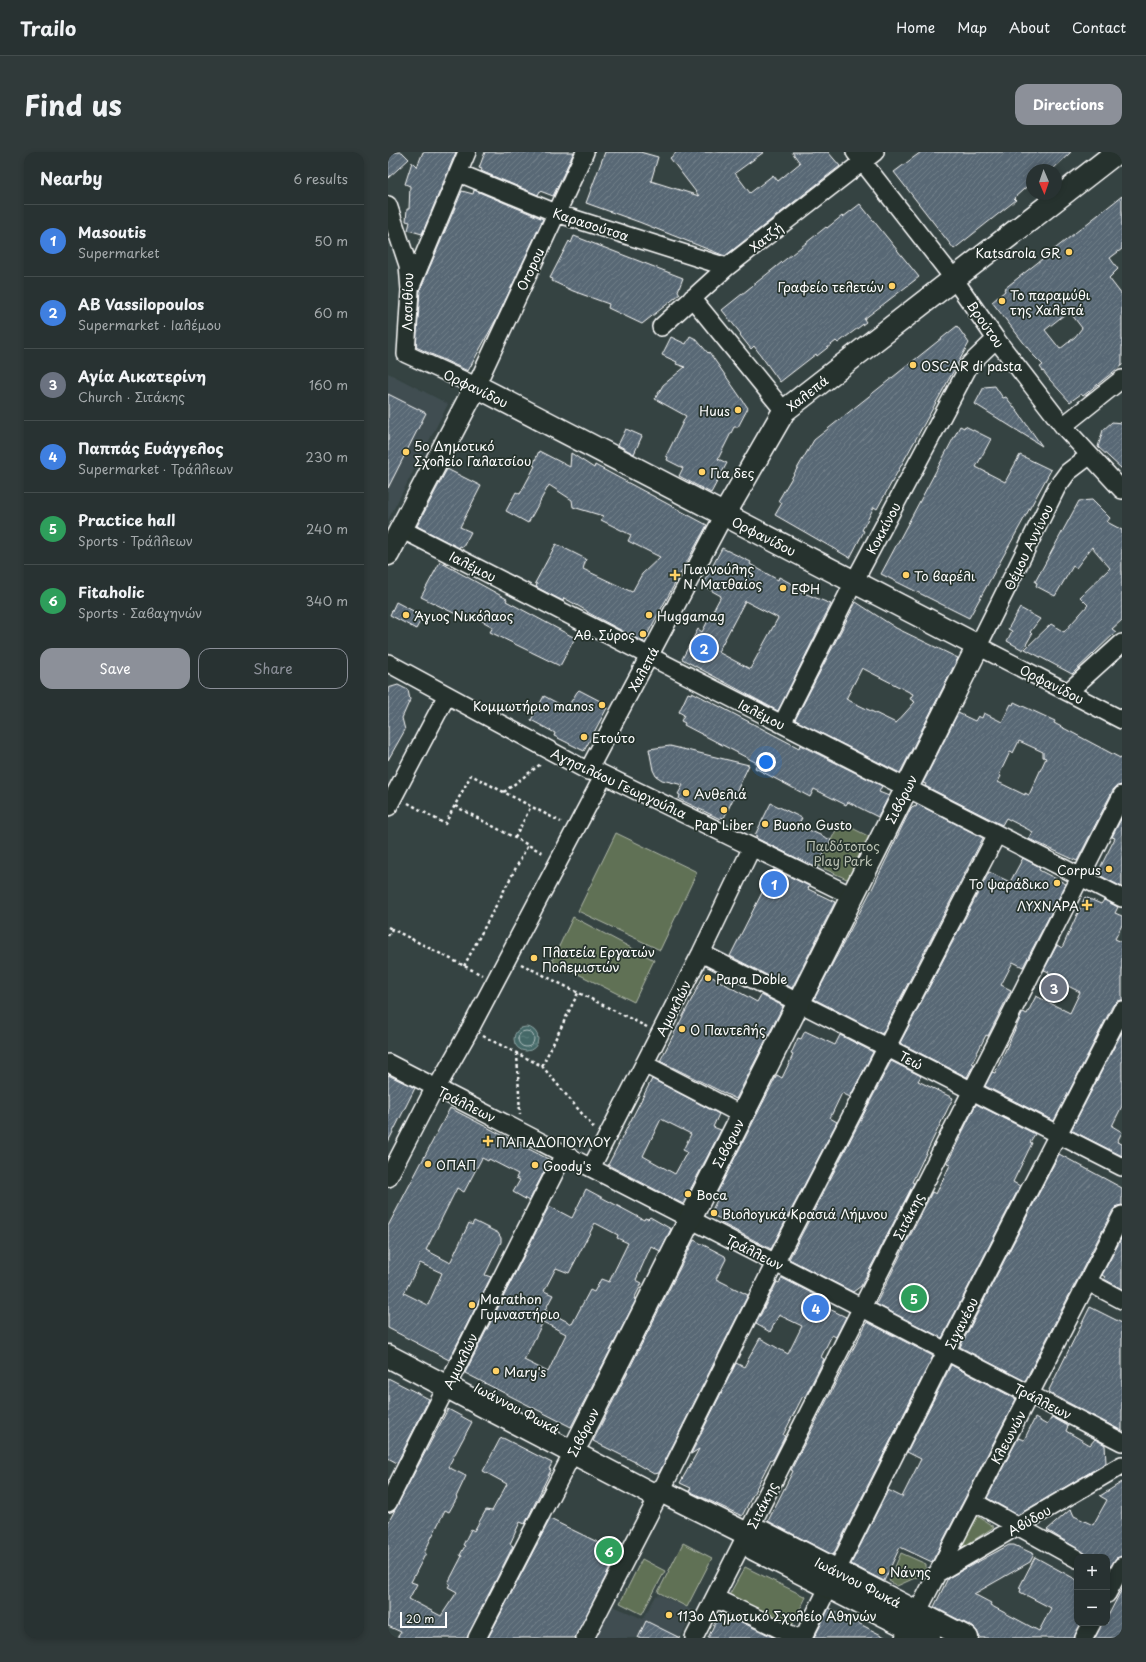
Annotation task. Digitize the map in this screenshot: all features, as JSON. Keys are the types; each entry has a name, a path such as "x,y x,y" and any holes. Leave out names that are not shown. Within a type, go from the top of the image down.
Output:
{"street":[{"path":"410,290 467,152"},
{"name":"Oropou","path":"476,386 585,152"},
{"name":"Χαλεπά","path":"588,771 650,657 724,515 784,411 1117,152"},
{"name":"Βρούτου","path":"864,155 996,339 1089,456 1122,490"},
{"name":"Χατζή","path":"661,327 727,267 864,155"},
{"name":"Καρασούτσα","path":"459,173 556,213 727,267"},
{"name":"Λασιθίου","path":"388,205 408,265 410,290 406,354"},
{"path":"692,298 784,411"},
{"name":"Κοκκίνου","path":"782,724 854,582 970,364 996,339"},
{"name":"Ορφανίδου","path":"406,354 476,386 1122,720"},
{"path":"1064,426 1122,379"},
{"path":"388,554 476,386"},
{"name":"Θέμου Αννίνου","path":"978,646 1057,486 1068,472 1089,456"},
{"name":"Ιαλέμου","path":"401,530 1122,898"},
{"path":"1068,692 1122,643"},
{"name":"Σιβόρων","path":"477,1638 576,1446 978,646"},
{"name":"Αγησιλάου Γεωργούλια","path":"388,664 588,771 598,772 852,896"},
{"path":"390,798 447,695"},
{"path":"388,1178 435,1087 440,1082 470,1030 604,775"},
{"name":"Σιτάκης","path":"694,1638 1122,795"},
{"path":"585,1638 661,1491 775,1263 888,1048 997,834"},
{"name":"Αμυκλών","path":"591,1168 701,953 752,847"},
{"name":"Τεώ","path":"701,953 1122,1167"},
{"name":"Σιγανέου","path":"803,1638 947,1351 1122,1010"},
{"name":"Τράλλεων","path":"388,1063 1122,1442"},
{"path":"644,1064 742,1115"},
{"name":"Αμυκλών","path":"388,1503 564,1154"},
{"name":"Κλεωνών","path":"910,1626 1122,1215"},
{"path":"1088,1282 1122,1300"},
{"name":"Ιωάννου Φωκά","path":"388,1341 450,1381"},
{"name":"Ιωάννου Φωκά","path":"388,1356 450,1381 576,1446 658,1482 661,1491 747,1534 754,1548 833,1579 928,1638"},
{"name":"Αβύδου","path":"936,1574 1122,1465"},
{"path":"974,1502 1074,1557"},
{"path":"715,1598 798,1638"},
{"name":"Ιωάννου Φωκά","path":"910,1626 967,1638"},
{"path":"1084,1638 1090,1626"}],"path":[{"path":"504,792 554,753"},
{"path":"390,798 445,824 471,775 575,829"},
{"path":"455,806 559,861"},
{"path":"515,838 531,806"},
{"path":"464,966 528,845"},
{"path":"388,927 483,975"},
{"path":"388,936 392,929"},
{"path":"508,957 660,1034"},
{"path":"542,1066 578,993"},
{"path":"470,1030 542,1066 605,1141"},
{"path":"517,1053 522,1132"}],"shaded area":[{"name":"5ο Δημοτικό Σχολείο Γαλατσίου","path":"388,373 448,404 388,520"},
{"name":"113ο Δημοτικό Σχολείο Αθηνών","path":"660,1595 694,1611 680,1638 596,1638 613,1606 643,1619 656,1596"}],"green space":[{"name":"Παιδότοπος Play Park","path":"840,822 870,837 849,880 818,866"},
{"path":"616,833 697,872 660,950 578,911"},
{"path":"573,917 654,960 634,1002 552,961"},
{"path":"976,1515 994,1527 957,1551"},
{"path":"683,1543 712,1558 687,1607 658,1592"},
{"path":"901,1553 926,1564 926,1573 897,1586 889,1581"},
{"path":"642,1559 665,1571 642,1614 620,1603"},
{"path":"745,1567 806,1597 788,1634 724,1604"}],"water":[{"path":"526,1027 534,1031 538,1039 534,1047 526,1051 518,1047 514,1039 518,1031"}],"building":[{"path":"388,152 402,152 409,159 388,178"},
{"path":"423,152 456,152 422,234 408,230 410,222 406,221 407,209 409,209 410,186 405,184 412,162 417,167"},
{"path":"485,152 574,152 553,196 540,191 538,195 481,171 482,169 479,168"},
{"path":"605,152 640,152 658,157 651,181 699,196 670,158 677,152 764,152 735,173 750,193 773,175 778,181 800,163 792,152 828,152 840,166 725,256 586,203"},
{"path":"921,152 1071,152 1058,164 1026,164 1026,187 1014,198 1016,200 954,249 894,172"},
{"path":"474,190 543,219 499,314 468,371 416,347 420,290 462,191 473,194"},
{"path":"1122,196 1122,249 1110,258 1118,269 1109,278 1122,295 1122,365 1083,396 1081,394 1070,402 1050,380 1040,367 1043,365 1034,356 992,302 1005,291 1004,289","holes":["1069,311 1082,328 1075,337 1060,349 1045,330"]},
{"path":"860,204 919,277 864,319 866,322 838,343 836,341 817,356 816,354 780,382 754,346 751,349 722,310 826,227 827,228"},
{"path":"574,236 683,278 678,291 680,294 642,324 608,308 609,304 573,291 552,281 553,279 550,278 569,241 571,243"},
{"path":"957,326 969,343 877,509 874,507 850,558 775,515 782,503 778,501 814,440"},
{"path":"690,336 696,339 708,353 709,352 748,408 738,427 734,427 718,459 727,463 711,493 679,476 683,468 667,460 668,457 666,456 686,416 655,399 663,385 685,367 676,364 677,362 662,355 671,337 686,344"},
{"path":"995,386 1003,398 1006,397 1017,411 1042,446 975,404 984,387"},
{"path":"388,394 426,413 388,488"},
{"path":"1112,422 1122,423 1122,469 1098,447 1103,430"},
{"path":"960,426 964,428 965,426 991,439 976,467 1005,482 1020,455 1051,470 969,618 881,574"},
{"path":"626,429 642,436 634,454 618,445"},
{"path":"539,451 570,467 571,453 594,468 595,465 707,525 643,642 564,598 563,601 536,587 537,584 535,583 556,544 586,559 583,569 632,592 642,574 660,557 628,541 631,535 601,520 603,516 573,507 572,500 549,485 528,523 506,511 516,492 520,494 535,466 533,465"},
{"path":"447,469 481,486 460,527 471,532 463,547 460,546 459,548 417,526"},
{"path":"1092,500 1110,518 1107,522 1122,530 1122,620 1112,629 1116,632 1072,674 1025,649 1051,624 1064,632 1088,605 1080,597 1110,568 1092,547 1076,568 1073,566 1055,596 1036,586 1037,583 1035,582 1079,501"},
{"path":"722,548 751,562 750,564 778,580 779,577 796,586 794,589 831,604 778,711 682,659 698,629 702,632 721,596 705,587 706,585 703,584","holes":["745,601 778,618 750,669 718,652"]},
{"path":"440,562 507,599 506,601 575,638 560,666 490,632 493,627 471,615 468,620 421,597"},
{"name":"Άγιος Νικόλαος","path":"396,602 423,616 416,629 390,615"},
{"path":"856,602 896,628 958,658 900,773 795,720","holes":["862,668 913,694 910,699 915,702 896,723 846,699"]},
{"path":"1020,608 1040,619 1030,632 1032,634 1023,650 1007,641 1012,631 1008,629"},
{"path":"398,685 408,690 410,700 402,718 405,730 388,760 388,688"},
{"path":"579,690 606,704 605,706 607,708 584,751 554,736 555,733 531,720 544,696 567,708"},
{"path":"692,692 799,748 800,745 882,786 879,792 889,796 878,817 848,802 846,805 814,789 810,797 755,768 757,763 684,725 685,723 681,721 684,715 679,712 688,693 691,694"},
{"path":"1014,702 1055,721 1054,723 1122,759 1122,785 1117,786 1113,790 1077,861 1029,839 1033,832 1006,818 1002,825 925,786 926,784 923,783 958,713 975,721 978,716 982,718 984,713 1002,722 1011,704 1013,705","holes":["1019,741 1043,752 1043,757 1046,758 1029,795 1025,793 1025,795 998,782 1001,776 999,775 1010,752 1013,753"]},
{"path":"670,746 749,765 724,818 721,817 720,819 679,799 680,795 678,794 683,785 662,780 656,776 653,770 649,749"},
{"path":"771,803 802,818 798,825 831,840 817,868 756,838 757,836 755,835"},
{"path":"917,804 983,838 882,1034 814,999 873,887 911,808 913,806 916,807"},
{"path":"1122,817 1122,887 1097,874 1115,838 1112,837"},
{"path":"1023,858 1040,867 1039,870 1066,884 1023,967 1013,962 1001,985 1011,990 988,1036 986,1035 972,1063 974,1064 967,1077 900,1043 989,872 1010,882"},
{"path":"774,869 809,886 808,889 835,902 792,988 730,956"},
{"path":"1085,897 1101,904 1104,900 1118,907 1115,913 1122,916 1122,925 1115,939 1122,942 1122,1000 1117,1001 1113,1005 1054,1121 985,1086 992,1072 995,1073 1023,1012 1027,1014 1036,996 1070,1013 1080,992 1048,976 1049,972 1044,970 1057,945 1062,948"},
{"path":"705,973 757,1002 761,995 783,1006 736,1099 660,1061"},
{"path":"805,1031 835,1045 840,1035 873,1052 850,1097 842,1093 830,1118 837,1122 771,1249 721,1223 723,1220 710,1214 719,1196 716,1195 777,1075 782,1078 793,1055 791,1054 798,1038 801,1039"},
{"path":"1122,1032 1122,1106 1112,1126 1122,1132 1117,1142 1122,1144 1122,1156 1071,1130"},
{"path":"891,1061 921,1076 918,1081 953,1098 912,1182 914,1183 861,1286 853,1292 789,1259"},
{"path":"388,1075 415,1088 388,1142"},
{"path":"652,1079 719,1114 713,1127 721,1130 683,1204 608,1165","holes":["661,1119 691,1134 683,1150 687,1152 675,1174 643,1156"]},
{"path":"976,1104 1035,1134 1030,1142 1032,1143 1013,1182 1020,1186 942,1338 876,1304 932,1192 936,1194 950,1165 947,1164"},
{"path":"450,1108 550,1160 529,1201 513,1192 520,1180 516,1178 518,1174 489,1159 488,1161 482,1158 464,1192 457,1188 426,1250 449,1262 451,1261 469,1223 472,1225 474,1221 498,1233 501,1238 501,1242 485,1275 491,1277 449,1360 388,1328 388,1226","holes":["420,1263 442,1273 428,1305 404,1293"]},
{"path":"1059,1154 1122,1188 1122,1205 1117,1206 1113,1210 1025,1381 960,1347"},
{"path":"586,1189 644,1220 645,1218 648,1219 650,1217 671,1229 660,1251 651,1246 636,1280 642,1283 634,1299 636,1300 571,1427 465,1373 549,1206 572,1218","holes":["595,1223 618,1235 617,1238 628,1243 609,1282 601,1279 594,1292 590,1290 572,1324 545,1310 553,1295 544,1291 556,1268 569,1273","543,1322 566,1334 548,1372 524,1360"]},
{"path":"1122,1237 1122,1289 1104,1279 1105,1277 1102,1275"},
{"path":"694,1240 725,1256 726,1259 716,1279 748,1295 659,1473 654,1474 635,1462 593,1441"},
{"path":"782,1278 827,1301 823,1306 846,1317 836,1337 832,1335 821,1357 824,1359 805,1397 803,1396 783,1435 785,1436 773,1460 771,1459 742,1516 689,1491 691,1488 680,1483 699,1449 691,1454 736,1363 744,1367 760,1338 788,1354 802,1326 779,1315 770,1332 756,1324 777,1282 779,1283"},
{"path":"1090,1307 1122,1323 1122,1431 1048,1392"},
{"path":"867,1322 933,1356 833,1555 768,1521 793,1471 791,1470"},
{"path":"951,1365 1016,1399 932,1562 900,1547 884,1581 851,1564 888,1490 902,1497 921,1459 907,1452"},
{"path":"388,1378 429,1399 397,1463 388,1458"},
{"path":"448,1409 472,1422 448,1467 466,1476 456,1497 457,1498 449,1512 445,1510 424,1553 426,1553 411,1582 417,1584 409,1599 441,1616 457,1592 448,1587 450,1584 448,1583 462,1556 460,1555 465,1546 463,1545 471,1529 474,1531 486,1510 492,1511 507,1484 483,1471 500,1439 503,1438 552,1463 549,1469 551,1470 525,1524 520,1522 510,1544 513,1546 467,1638 397,1638 401,1632 388,1626 388,1523"},
{"path":"1052,1417 1068,1426 1066,1431 1090,1445 1095,1439 1105,1445 1106,1463 1018,1515 987,1498 1018,1438 1024,1440 1035,1418 1047,1425"},
{"path":"1122,1482 1122,1556 1116,1558 1110,1567 1110,1554 1086,1554 1047,1530 1071,1509 1074,1516 1093,1525 1107,1500 1100,1496"},
{"path":"550,1519 618,1552 575,1638 488,1638"},
{"path":"1009,1545 1014,1545 1034,1554 1030,1562 974,1594 991,1603 990,1605 1039,1631 1051,1608 1020,1592 1021,1589 1019,1588 1035,1557 1074,1578 1074,1626 1080,1626 1074,1638 980,1638 977,1631 973,1627 934,1607 948,1578"},
{"path":"1122,1589 1122,1638 1095,1638 1101,1626 1110,1626 1110,1612"},
{"path":"829,1608 860,1624 887,1638 814,1638"},
{"path":"720,1612 775,1638 708,1638"},
{"name":"113ο Δημοτικό Σχολείο Αθηνών","path":"646,1621 680,1638 638,1638"}],"place":[{"name":"Katsarola GR","path":"1069,252"},
{"name":"Γραφείο τελετών","path":"892,286"},
{"name":"Το παραμύθι της Χαλεπά","path":"1002,301"},
{"name":"OSCAR di pasta","path":"913,365"},
{"name":"Huus","path":"738,410"},
{"name":"5ο Δημοτικό Σχολείο Γαλατσίου","path":"406,452"},
{"name":"Για δες","path":"702,472"},
{"name":"Γιαννούλης Ν. Ματθαίος","path":"675,575"},
{"name":"Το βαρέλι","path":"906,575"},
{"name":"ΕΦΗ","path":"783,588"},
{"name":"Άγιος Νικόλαος","path":"406,615"},
{"name":"Huggamag","path":"649,615"},
{"name":"Αθ. Σύρος","path":"643,634"},
{"name":"AB Vassilopoulos","path":"704,648"},
{"name":"Κομμωτήριο manos","path":"602,705"},
{"name":"Ετούτο","path":"584,737"},
{"name":"Ανθελιά","path":"686,793"},
{"name":"Pap Liber","path":"724,810"},
{"name":"Buono Gusto","path":"765,824"},
{"name":"Corpus","path":"1109,869"},
{"name":"Το ψαράδικο","path":"1057,883"},
{"name":"Masoutis","path":"774,884"},
{"name":"ΛΥΧΝΑΡΑ","path":"1087,905"},
{"name":"Πλατεία Εργατών Πολεμιστών","path":"534,958"},
{"name":"Papa Doble","path":"708,978"},
{"name":"Αγία Αικατερίνη","path":"1054,988"},
{"name":"Ο Παντελής","path":"682,1029"},
{"name":"ΠΑΠΑΔΟΠΟΥΛΟΥ","path":"488,1141"},
{"name":"ΟΠΑΠ","path":"428,1164"},
{"name":"Goody's","path":"535,1165"},
{"name":"Boca","path":"688,1194"},
{"name":"Βιολογικά Κρασιά Λήμνου","path":"714,1213"},
{"name":"Practice hall","path":"914,1298"},
{"name":"Marathon Γυμναστήριο","path":"472,1305"},
{"name":"Παππάς Ευάγγελος","path":"816,1308"},
{"name":"Mary's","path":"496,1371"},
{"name":"Fitaholic","path":"609,1551"},
{"name":"Νάνης","path":"882,1571"},
{"name":"113ο Δημοτικό Σχολείο Αθηνών","path":"669,1615"}]}
